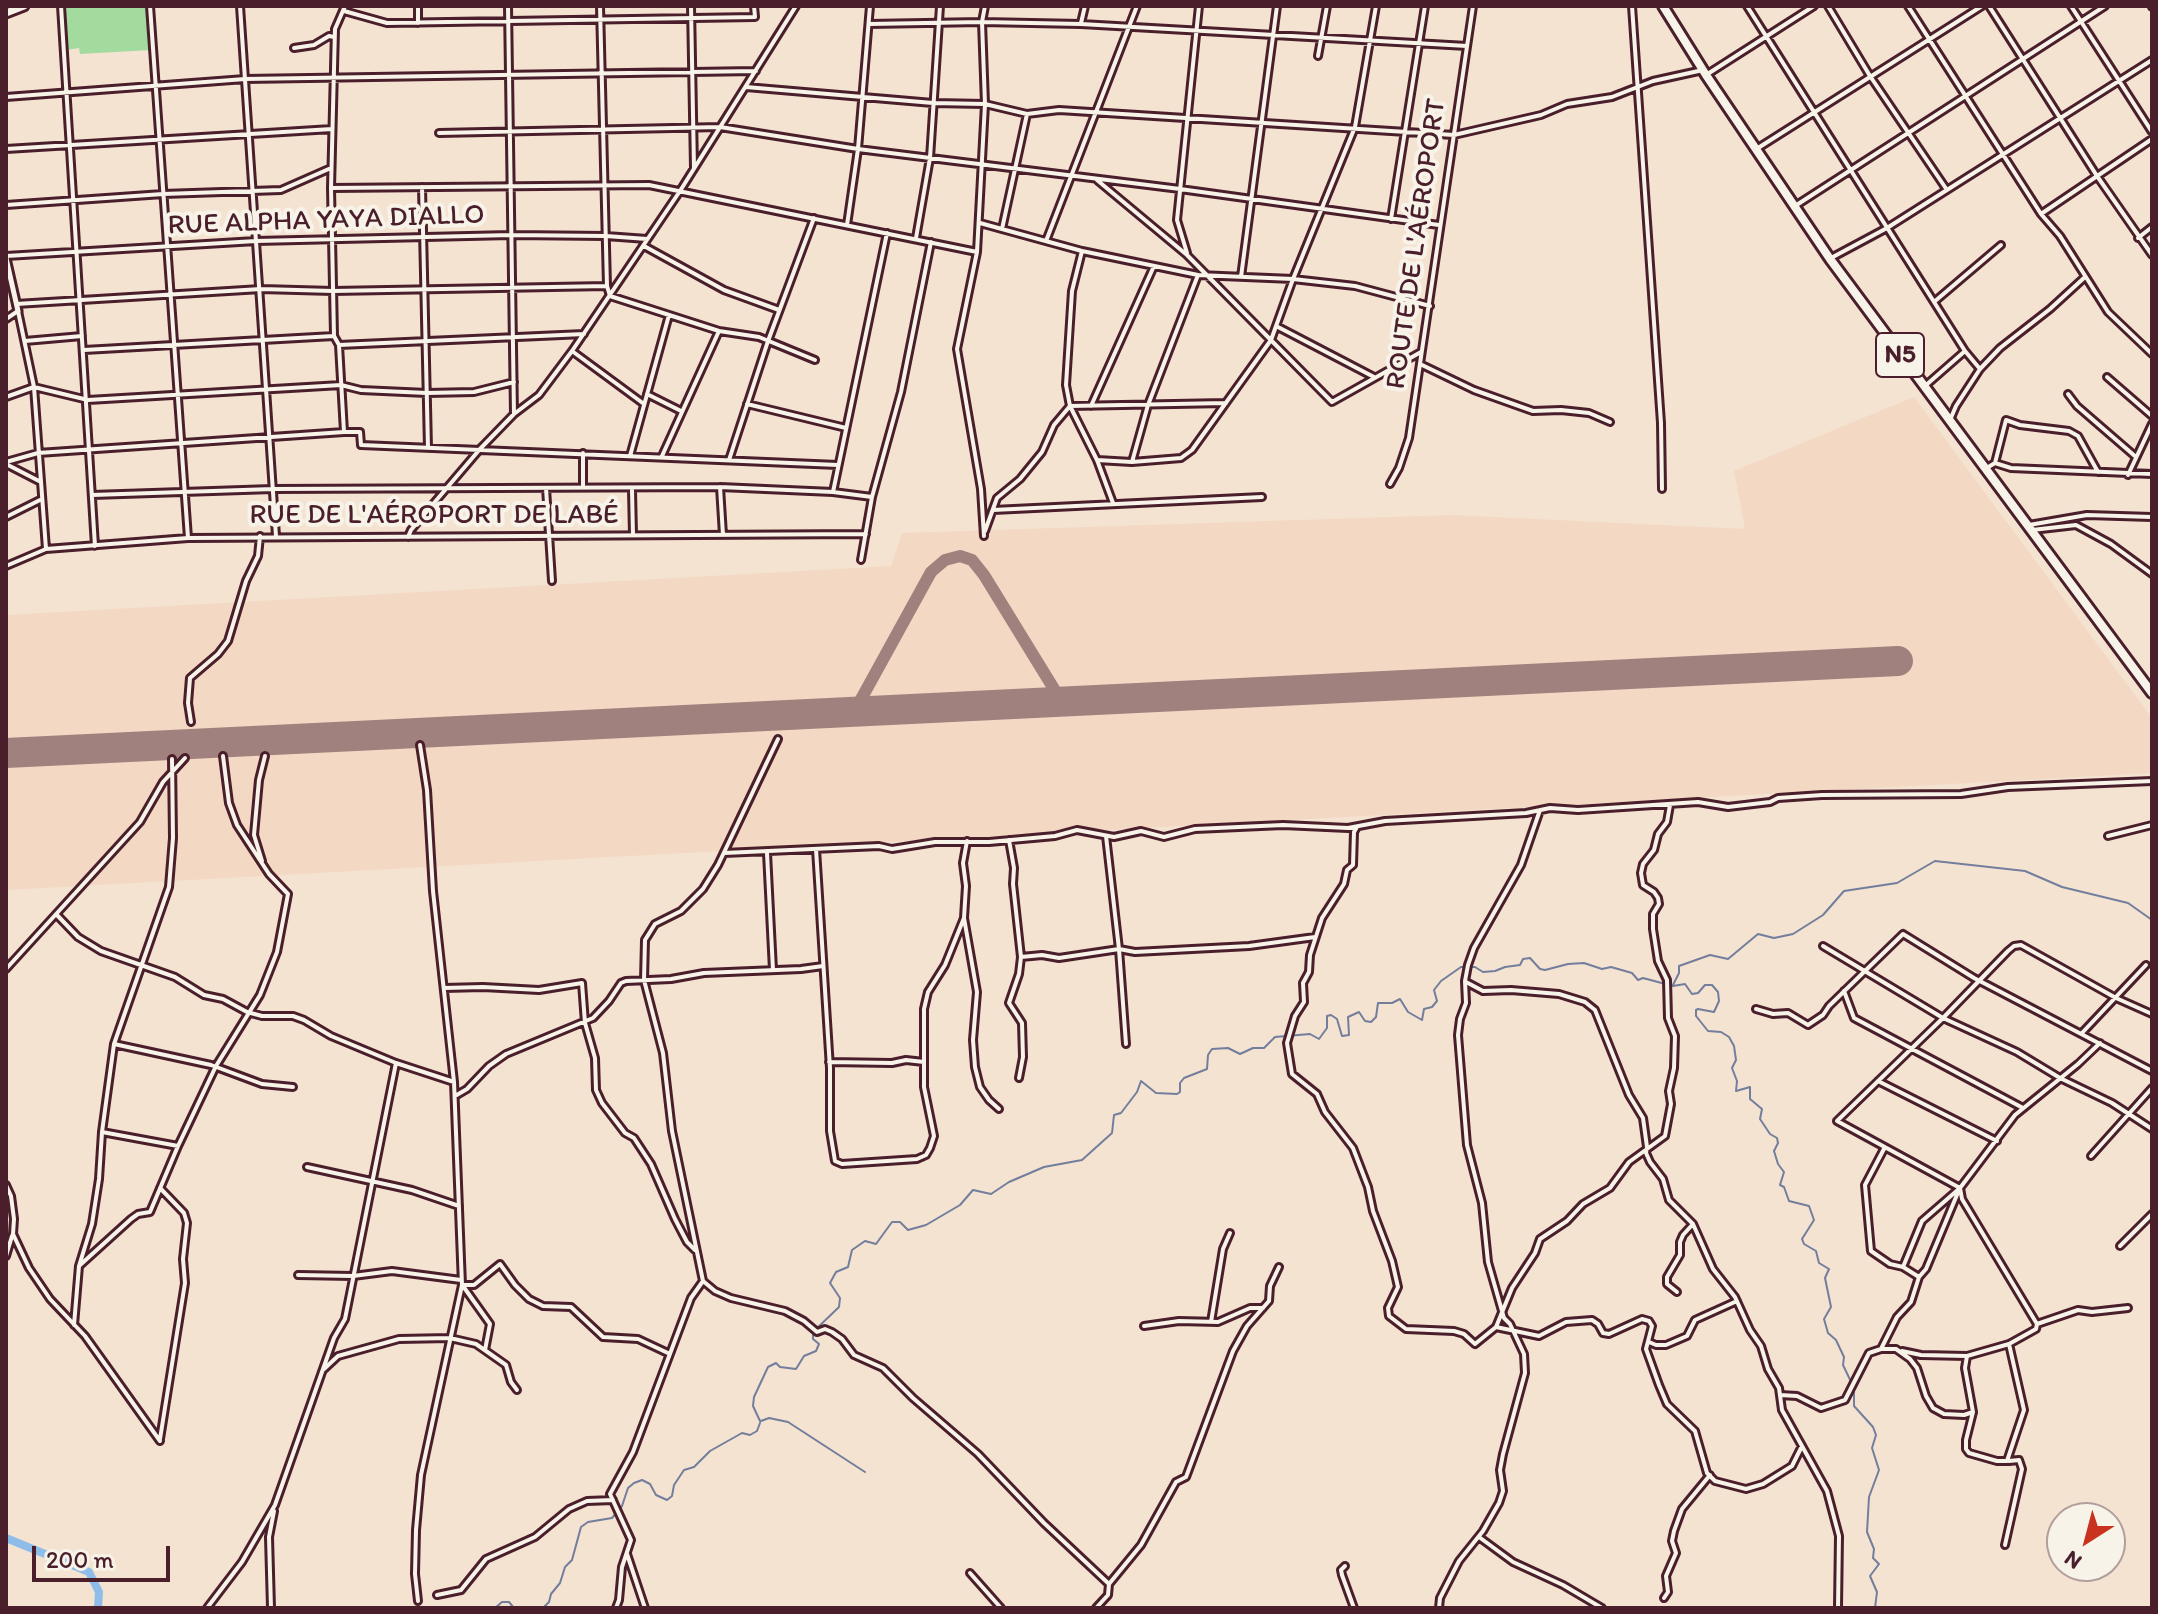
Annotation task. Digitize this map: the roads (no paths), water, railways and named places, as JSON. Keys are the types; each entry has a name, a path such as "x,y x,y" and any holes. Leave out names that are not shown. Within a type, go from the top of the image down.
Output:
{"highway":[{"name":"N5","path":"1663,6 1830,259 2152,693"}],"main road":[{"path":"6,13 24,6"}],"street":[{"path":"61,6 95,546"},
{"path":"150,6 188,538"},
{"path":"240,6 276,536"},
{"path":"418,6 418,23"},
{"path":"508,6 514,414"},
{"path":"600,6 607,286 610,296"},
{"path":"691,6 694,170"},
{"path":"344,432 339,345 334,336 331,168 334,37 344,8 387,23 418,23 755,17 754,6"},
{"path":"408,537 480,449 514,414 539,395 572,351 694,170 796,6"},
{"path":"847,225 858,149 870,6"},
{"path":"916,239 930,158 940,6"},
{"path":"985,6 982,22 985,104 980,223 957,349 981,489 984,536 997,498 1020,479 1042,452 1054,425 1070,406 1226,403"},
{"path":"1081,24 1085,6"},
{"path":"1046,241 1137,6"},
{"path":"1187,255 1177,220 1199,6"},
{"path":"1241,277 1277,6"},
{"path":"1318,56 1327,6"},
{"path":"1097,460 1132,462 1181,458 1192,450 1271,340 1355,127 1376,6"},
{"path":"1391,219 1425,6"},
{"name":"ROUTE DE L'AÉROPORT","path":"1390,484 1409,438 1473,6"},
{"path":"1632,6 1661,423 1662,489"},
{"path":"1747,6 1965,351 1980,369"},
{"path":"746,87 933,103 985,104 1027,114 1059,110 1454,135 1541,115 1567,104 1612,97 1637,87 1704,72 1814,6"},
{"path":"1828,6 1870,76 1947,190"},
{"path":"1908,6 2041,214 2060,236 2108,312 2152,354"},
{"path":"1756,149 1982,6"},
{"path":"1989,6 2097,176 2152,255"},
{"path":"2071,6 2152,132"},
{"path":"1795,206 2105,6"},
{"path":"869,24 1081,24 1467,46"},
{"path":"294,48 314,45 329,36 334,37"},
{"path":"1830,259 1887,228 2152,60"},
{"path":"6,97 245,79 756,71"},
{"path":"1002,229 1027,114"},
{"path":"439,133 720,127 858,149 1439,225"},
{"path":"6,149 332,129"},
{"path":"2041,214 2152,139"},
{"path":"6,205 163,194 281,190 331,168"},
{"path":"1094,178 1187,255 1332,402 1421,352"},
{"path":"331,188 649,185 977,252"},
{"path":"422,187 428,448"},
{"path":"729,460 768,341 814,218"},
{"path":"980,223 1082,251 1198,275 1293,279 1355,286 1430,306"},
{"path":"2138,238 2152,227"},
{"path":"833,492 887,233"},
{"name":"RUE ALPHA YAYA DIALLO","path":"6,260 75,251 256,241 511,235 647,239"},
{"path":"861,560 872,497 901,392 931,242"},
{"path":"1934,302 2001,245"},
{"path":"643,246 724,290 779,310"},
{"path":"1082,251 1072,291 1066,385 1070,406 1097,460 1113,503"},
{"path":"6,260 34,387 46,549"},
{"path":"1091,406 1154,266"},
{"path":"1132,462 1148,405 1198,275"},
{"path":"1949,422 1980,369 2000,348 2085,277"},
{"path":"6,319 17,308 79,300 261,289 333,291 607,286"},
{"path":"610,296 719,331 768,341 815,360"},
{"path":"630,456 669,315"},
{"path":"1278,327 1374,377"},
{"path":"662,456 719,331"},
{"path":"339,345 584,334"},
{"path":"24,341 82,336"},
{"path":"83,350 334,336"},
{"path":"572,351 644,404"},
{"path":"1923,388 1965,351"},
{"path":"1420,364 1474,390 1533,411 1589,413 1610,422"},
{"path":"2107,377 2152,416"},
{"path":"6,397 34,387 88,400 341,385 361,390 474,392 514,382"},
{"path":"647,394 682,411"},
{"path":"2068,394 2077,406 2136,457"},
{"path":"747,404 846,428"},
{"path":"1984,470 1995,463 2006,420 2020,425 2069,431 2078,436 2098,472"},
{"path":"2128,475 2152,424"},
{"path":"6,463 38,453 360,432 361,445 838,465"},
{"path":"583,453 583,488"},
{"path":"6,463 39,481"},
{"path":"1995,463 2011,468 2152,474"},
{"path":"92,495 273,489 720,487 833,492 872,497"},
{"path":"720,487 723,535"},
{"path":"546,488 552,581"},
{"path":"632,489 633,535"},
{"path":"992,510 1262,497"},
{"path":"6,509 8,517 40,500"},
{"path":"2028,528 2087,515 2152,517"},
{"path":"2028,528 2076,525 2111,544 2152,574"},
{"name":"RUE DE L'AÉROPORT DE LABÉ","path":"6,566 46,549 188,538 866,534"},
{"path":"191,722 188,703 190,678 228,641 246,581 258,556 260,536"},
{"path":"778,739 724,853 697,897 681,911 655,924 645,940 644,980 663,1053 672,1131 703,1281 731,1298 778,1308 815,1330 832,1332 854,1355 883,1368 986,1462 1044,1523 1109,1584"},
{"path":"418,1601 415,1545 421,1475 462,1283 454,1082 433,891 427,790 420,745"},
{"path":"79,1266 131,1219 150,1212 216,1066 260,995 277,952 288,894 262,863 233,816 223,756"},
{"path":"262,863 254,835 259,780 265,756"},
{"path":"6,969 140,822 163,782 185,758"},
{"path":"74,1325 79,1266 99,1179 114,1044 169,887 173,838 172,759"},
{"path":"724,853 879,846 892,849 913,844 1055,836 1077,830 1114,837 1141,831 1164,837 1195,829 1242,826 1357,827 1385,821 1540,810 1698,802 1728,807 1770,802 1778,798 1822,795 1961,794 2008,787 2152,781"},
{"path":"1357,827 1354,832 1353,865 1347,870 1344,884 1329,906 1315,937 1309,972 1303,983 1304,1002 1295,1016 1287,1043 1292,1074 1317,1094 1325,1112 1353,1148 1398,1287 1388,1308 1389,1316 1406,1329 1454,1331 1464,1334 1475,1344 1496,1327 1512,1288 1535,1253 1540,1239 1567,1221 1583,1204 1610,1188 1629,1162 1665,1136 1671,1109 1669,1091 1674,1068 1675,1036 1668,1018 1668,985 1658,961 1653,929 1658,898 1643,885 1641,873 1643,864 1654,850 1658,834 1667,822 1670,805"},
{"path":"1439,1608 1440,1598 1459,1561 1479,1537 1499,1503 1503,1491 1500,1470 1525,1373 1524,1354 1503,1314 1488,1262 1482,1203 1467,1145 1458,1035 1466,1003 1467,967 1474,948 1521,865 1540,810"},
{"path":"2108,836 2152,825"},
{"path":"1106,836 1126,1044"},
{"path":"1009,840 1021,957 1009,1003 1022,1023 1023,1057 1019,1078"},
{"path":"967,841 964,851 964,918 977,992 973,1040 975,1067 980,1087 999,1109"},
{"path":"816,849 833,1157 842,1164 904,1161 926,1155 934,1136 925,1094 922,1025 928,992 945,965 964,918"},
{"path":"767,853 773,970"},
{"path":"56,914 78,937 90,944 175,977 204,995 223,999 262,1016 293,1016 331,1036 396,1063 454,1082"},
{"path":"1756,1009 1773,1014 1788,1013 1808,1025 1823,1015 1863,971 1903,934 1980,981 2152,1071"},
{"path":"1021,957 1042,955 1059,958 1119,949 1128,952 1235,947 1315,937"},
{"path":"1960,1188 1837,1121 2008,951 2021,945 2116,998 2152,1014"},
{"path":"1823,946 1943,1018 2017,1052 2060,1078 2112,1103 2152,1129"},
{"path":"2082,1034 2146,965"},
{"path":"455,1096 506,1054 585,1023 601,1011 621,983 704,973 823,966"},
{"path":"1465,981 1483,991 1559,994 1585,1002 1595,1010 1629,1095 1643,1118 1646,1153 1663,1179 1669,1200 1693,1224 1713,1269 1737,1301 1761,1346 1780,1395 1782,1410 1827,1491 1839,1536 1838,1608"},
{"path":"444,988 539,990 582,983 585,1023 595,1058 596,1090 602,1103 625,1133 634,1138 651,1164 675,1219 695,1250"},
{"path":"1844,991 1854,1018 2023,1108"},
{"path":"1903,1267 1922,1221 1960,1188 2023,1108 2100,1043"},
{"path":"114,1044 216,1066 262,1084 293,1087"},
{"path":"829,1062 924,1062"},
{"path":"271,1608 269,1537 275,1505 334,1338 345,1319 396,1063"},
{"path":"1878,1081 1997,1141"},
{"path":"2091,1156 2152,1088"},
{"path":"102,1132 178,1146"},
{"path":"1885,1147 1865,1185 1871,1251 1919,1277"},
{"path":"307,1167 412,1190 459,1206"},
{"path":"6,1185 14,1219 6,1256"},
{"path":"13,1234 29,1268 50,1299 74,1325 160,1441 185,1283 183,1259 187,1223 184,1213 160,1187"},
{"path":"1881,1349 1897,1317 1911,1302 1919,1277 1926,1269 1960,1188"},
{"path":"1780,1395 1797,1396 1821,1408 1837,1405 1845,1400 1869,1353 1881,1349 1921,1355 1967,1356 2009,1344 2036,1329 2037,1324 1962,1199 1960,1188"},
{"path":"2120,1246 2152,1214"},
{"path":"1677,1292 1667,1284 1667,1277 1680,1255 1683,1235 1693,1224"},
{"path":"1211,1322 1223,1249 1230,1233"},
{"path":"298,1275 353,1276 392,1271 474,1285 500,1264 529,1299 543,1306 571,1307 603,1337 638,1339 670,1354"},
{"path":"1096,1608 1108,1595 1109,1584 1141,1545 1176,1482 1186,1477 1233,1351 1247,1326 1269,1301 1270,1286 1279,1267"},
{"path":"616,1608 631,1540 610,1494 633,1452 691,1298 703,1281"},
{"path":"462,1283 490,1324 485,1350"},
{"path":"1649,1342 1666,1345 1687,1336 1695,1320 1726,1303 1737,1301"},
{"path":"1144,1326 1179,1321 1218,1322 1250,1308 1264,1307"},
{"path":"2037,1324 2078,1310 2092,1312 2128,1308"},
{"path":"1496,1327 1539,1336 1566,1322 1592,1320 1603,1333 1609,1334 1642,1319 1649,1321 1652,1326 1646,1349 1667,1404 1695,1431 1701,1459 1715,1481 1746,1489 1763,1484 1792,1466 1802,1446"},
{"path":"322,1371 338,1356 399,1339 450,1338 476,1344 506,1365 517,1390"},
{"path":"2007,1461 2024,1410 2009,1344"},
{"path":"1899,1351 1917,1368 1933,1408 1944,1414 1973,1412"},
{"path":"1967,1356 1965,1368 1973,1412 1966,1440 1969,1453 1997,1461 2019,1460 2022,1469 2005,1545"},
{"path":"1664,1598 1668,1592 1666,1576 1676,1553 1672,1541 1674,1531 1682,1509 1710,1475"},
{"path":"437,1595 461,1590 486,1559 535,1537 569,1509 587,1501 613,1500"},
{"path":"207,1608 242,1562 275,1505"},
{"path":"1479,1537 1513,1562 1563,1585 1602,1608"},
{"path":"627,1554 645,1608"},
{"path":"1345,1566 1342,1575 1354,1608"},
{"path":"970,1573 1001,1608"}],"waterway":[{"path":"1673,985 1679,966 1710,955 1728,959 1758,934 1774,938 1793,934 1823,915 1844,891 1897,883 1935,861 2025,871 2062,887 2128,903 2152,920"},
{"path":"760,1421 753,1406 754,1397 768,1367 776,1363 780,1367 796,1369 804,1356 816,1351 819,1344 813,1339 813,1332 839,1307 840,1298 830,1283 836,1272 848,1267 852,1250 865,1241 876,1244 892,1222 900,1222 908,1230 926,1225 960,1205 973,1190 991,1194 1009,1182 1044,1167 1082,1160 1112,1133 1114,1115 1121,1113 1137,1092 1141,1081 1156,1093 1177,1094 1184,1078 1207,1069 1208,1055 1212,1049 1228,1048 1240,1054 1253,1048 1264,1048 1275,1037 1310,1034 1319,1039 1327,1028 1327,1016 1331,1015 1337,1019 1342,1036 1349,1035 1348,1017 1359,1012 1365,1021 1371,1022 1376,1017 1378,1003 1392,1003 1400,999 1408,1012 1422,1020 1424,1009 1432,1007 1437,1001 1434,990 1461,967 1495,971 1520,965 1523,959 1530,958 1545,970 1584,963 1602,969 1611,967 1632,973 1638,980 1643,978 1673,986 1685,984 1692,994 1698,993 1705,985 1712,985 1718,992 1719,1001 1714,1012 1698,1009 1696,1016 1708,1031 1721,1032 1729,1037 1736,1060 1732,1068 1737,1081 1736,1091 1750,1087 1750,1099 1762,1109 1760,1119 1770,1134 1777,1138 1774,1151 1784,1172 1780,1185 1784,1187 1789,1201 1809,1206 1814,1220 1802,1239 1804,1244 1816,1251 1819,1263 1829,1269 1825,1278 1831,1307 1824,1319 1828,1333 1836,1340 1844,1357 1843,1365 1854,1388 1854,1406 1873,1427 1876,1435 1872,1448 1879,1470 1869,1497 1867,1532 1874,1549 1873,1558 1879,1564 1870,1576 1877,1592 1875,1608"},
{"path":"761,1421 769,1418 788,1422 865,1472"},
{"path":"543,1608 572,1560 581,1527 588,1522 612,1518 622,1506 628,1488 642,1480 650,1484 656,1495 667,1500 684,1470 694,1467 710,1451 742,1433 750,1435 757,1431 760,1423"},
{"path":"6,1538 89,1572 99,1592 98,1608"},
{"path":"495,1608 502,1602 509,1602 514,1608"}]}
